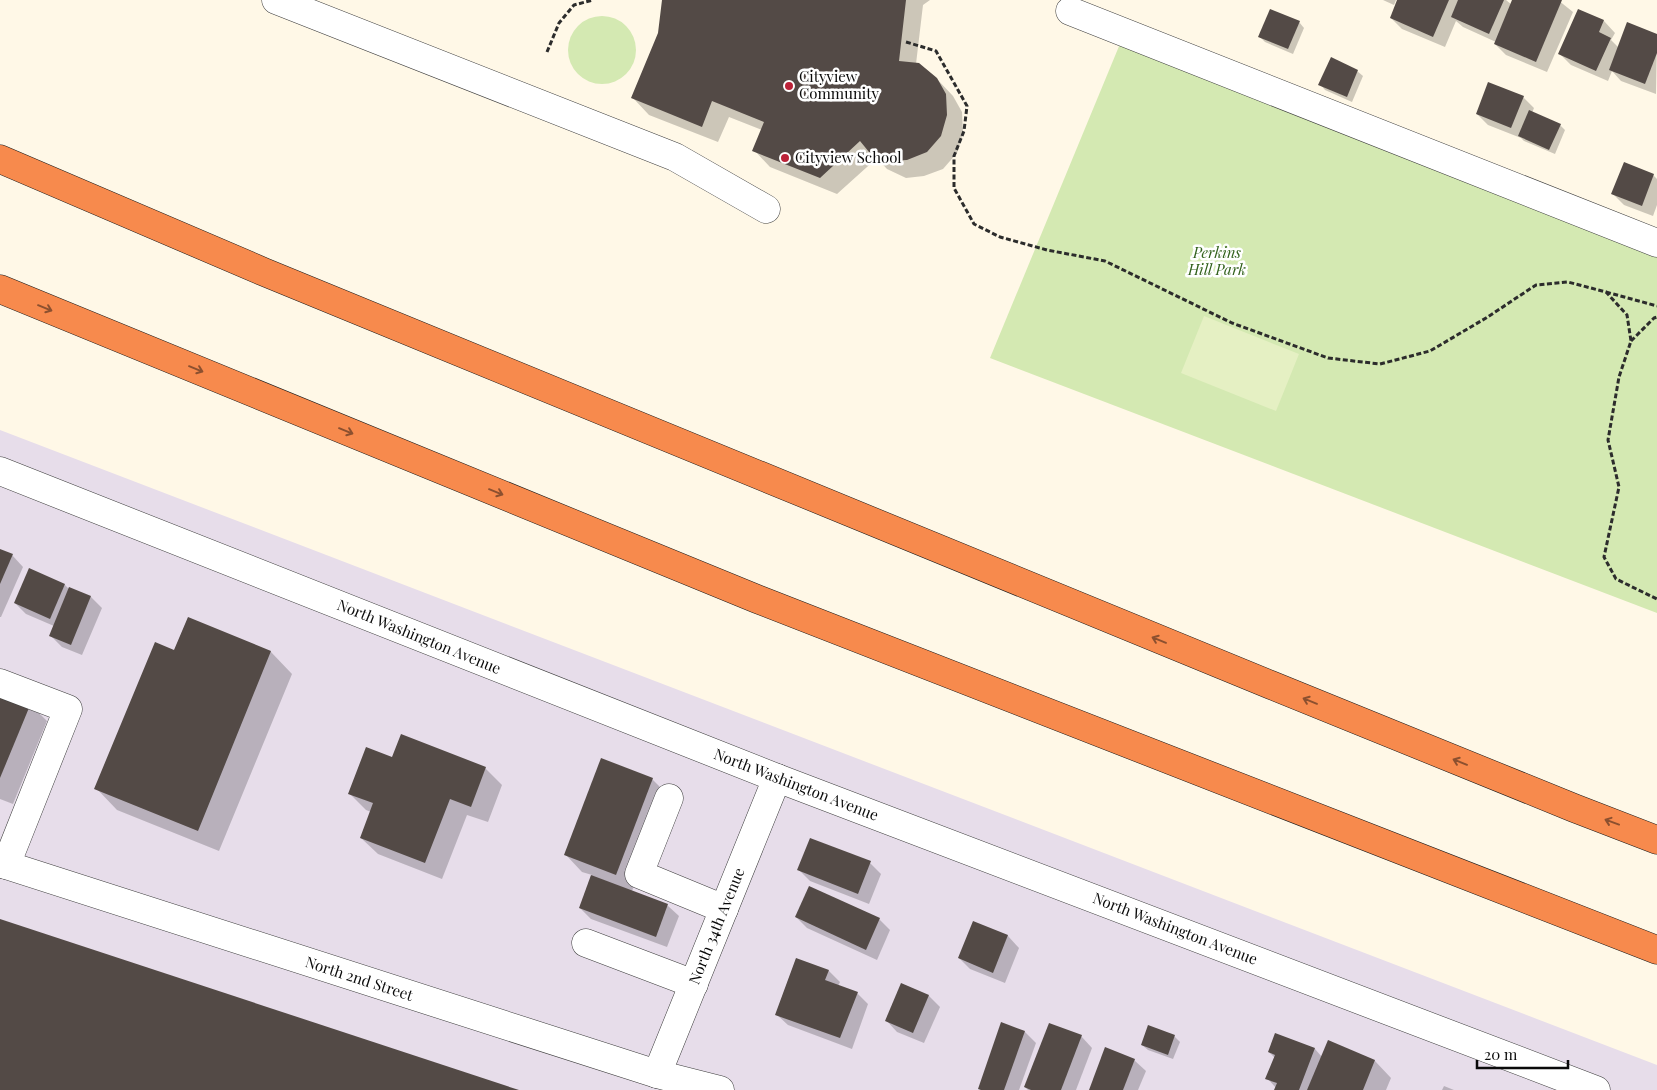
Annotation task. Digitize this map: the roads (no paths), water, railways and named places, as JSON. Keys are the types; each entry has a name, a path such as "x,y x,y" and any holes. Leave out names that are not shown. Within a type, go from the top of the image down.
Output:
{"highway":[{"path":"0,159 274,275 1271,686 1657,840"},
{"path":"0,289 757,599 1657,950"}],"street":[{"path":"276,0 675,157 766,209"},
{"path":"1073,4 1657,243"},
{"name":"North Washington Avenue","path":"0,471 777,778 1596,1090"},
{"path":"0,684 68,709 3,864"},
{"name":"North 34th Avenue","path":"657,1074 777,778"},
{"path":"669,798 639,874 724,909"},
{"name":"North 2nd Street","path":"3,864 657,1074 720,1090"},
{"path":"586,943 694,984"}],"place":[{"name":"Cityview Community","path":"789,86"},
{"name":"Cityview School","path":"785,158"}],"park label":[{"name":"Perkins Hill Park","path":"1217,262"}]}
